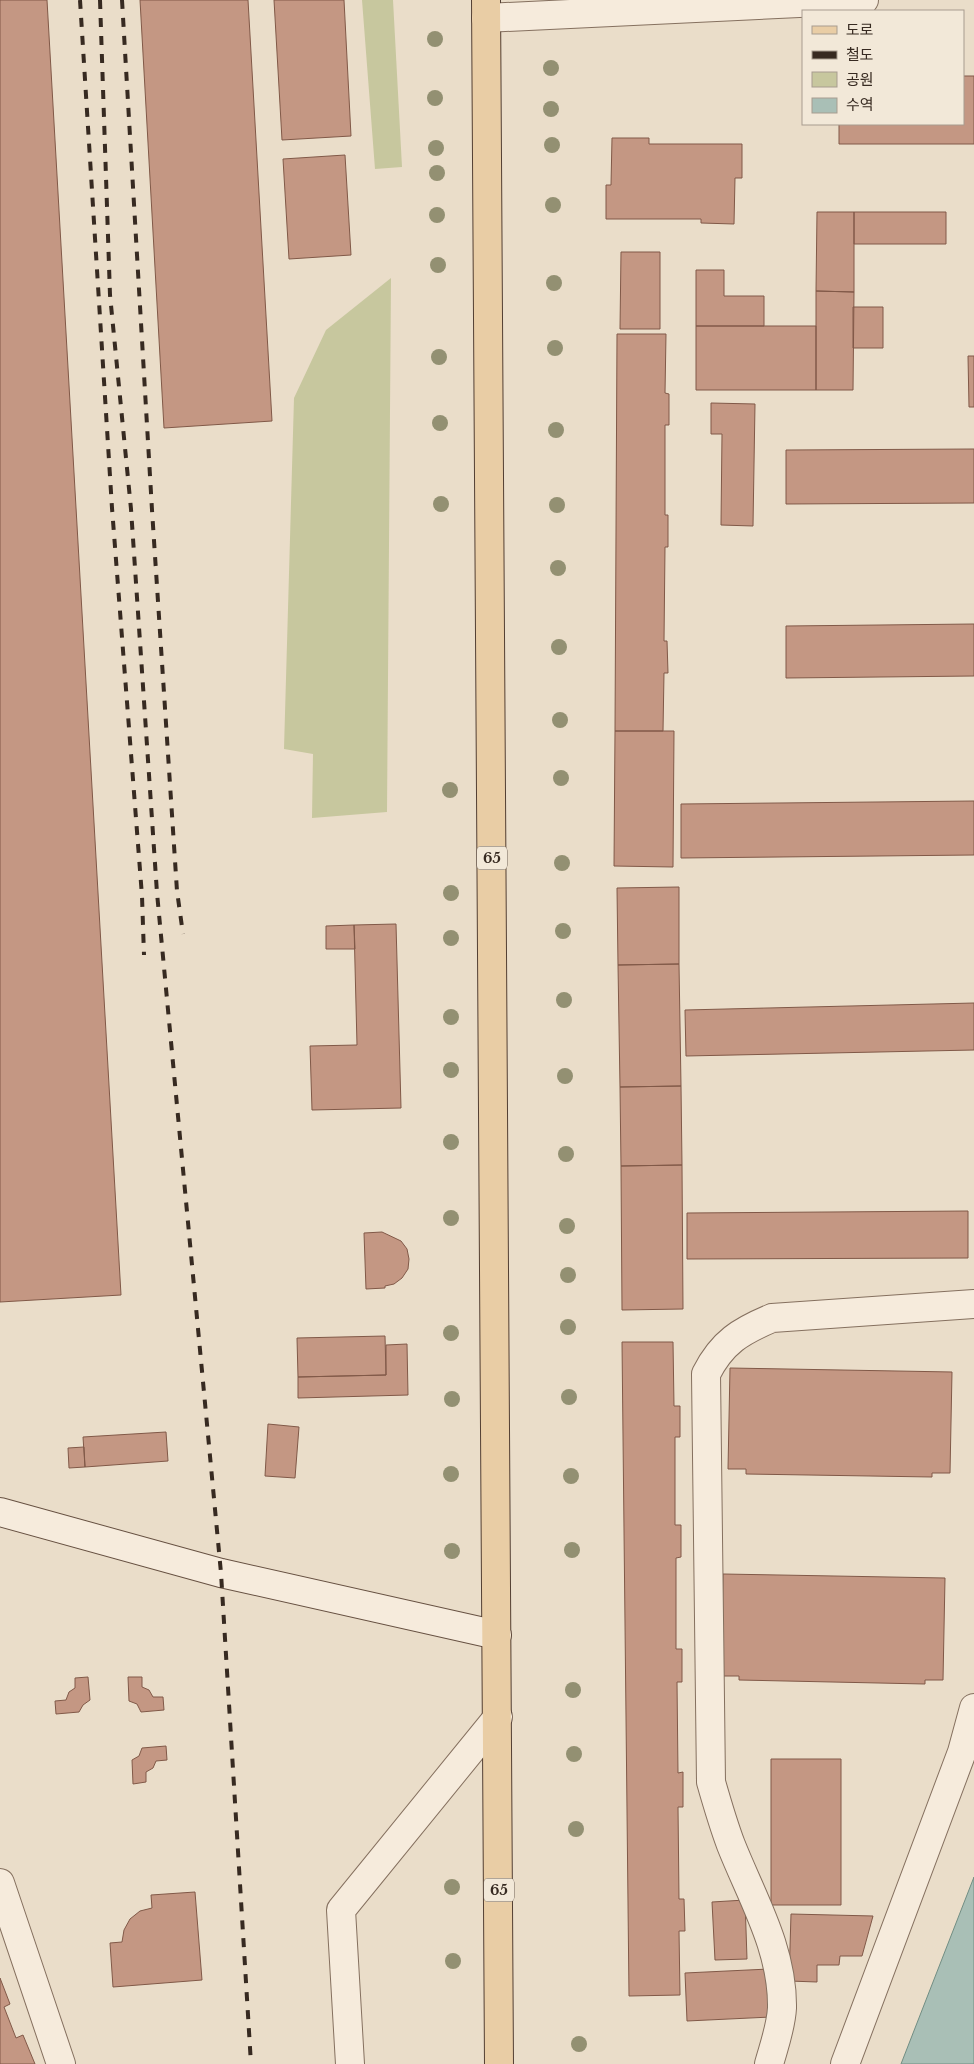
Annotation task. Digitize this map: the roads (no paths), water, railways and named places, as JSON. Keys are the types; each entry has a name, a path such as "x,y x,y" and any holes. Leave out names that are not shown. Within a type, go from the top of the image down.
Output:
{"main road":[{"name":"65","path":"486,9 499,2064"}],"street":[{"path":"486,9 864,0"},
{"path":"769,2064 780,2025 782,2007 778,1963 760,1914 730,1844 711,1782 706,1374 718,1351 728,1342 752,1326 772,1318 974,1304"},
{"path":"0,1512 221,1573 497,1635"},
{"path":"845,2064 962,1752 974,1708"},
{"path":"350,2064 341,1910 498,1717"},
{"path":"0,1883 61,2064"}],"water":[{"path":"974,1877 974,2064 901,2064"}],"railway":[{"path":"80,0 112,508 142,896 144,955"},
{"path":"100,0 110,295 131,509 157,893 221,1573 251,2064"},
{"path":"122,0 152,510 177,891 183,934"}]}
